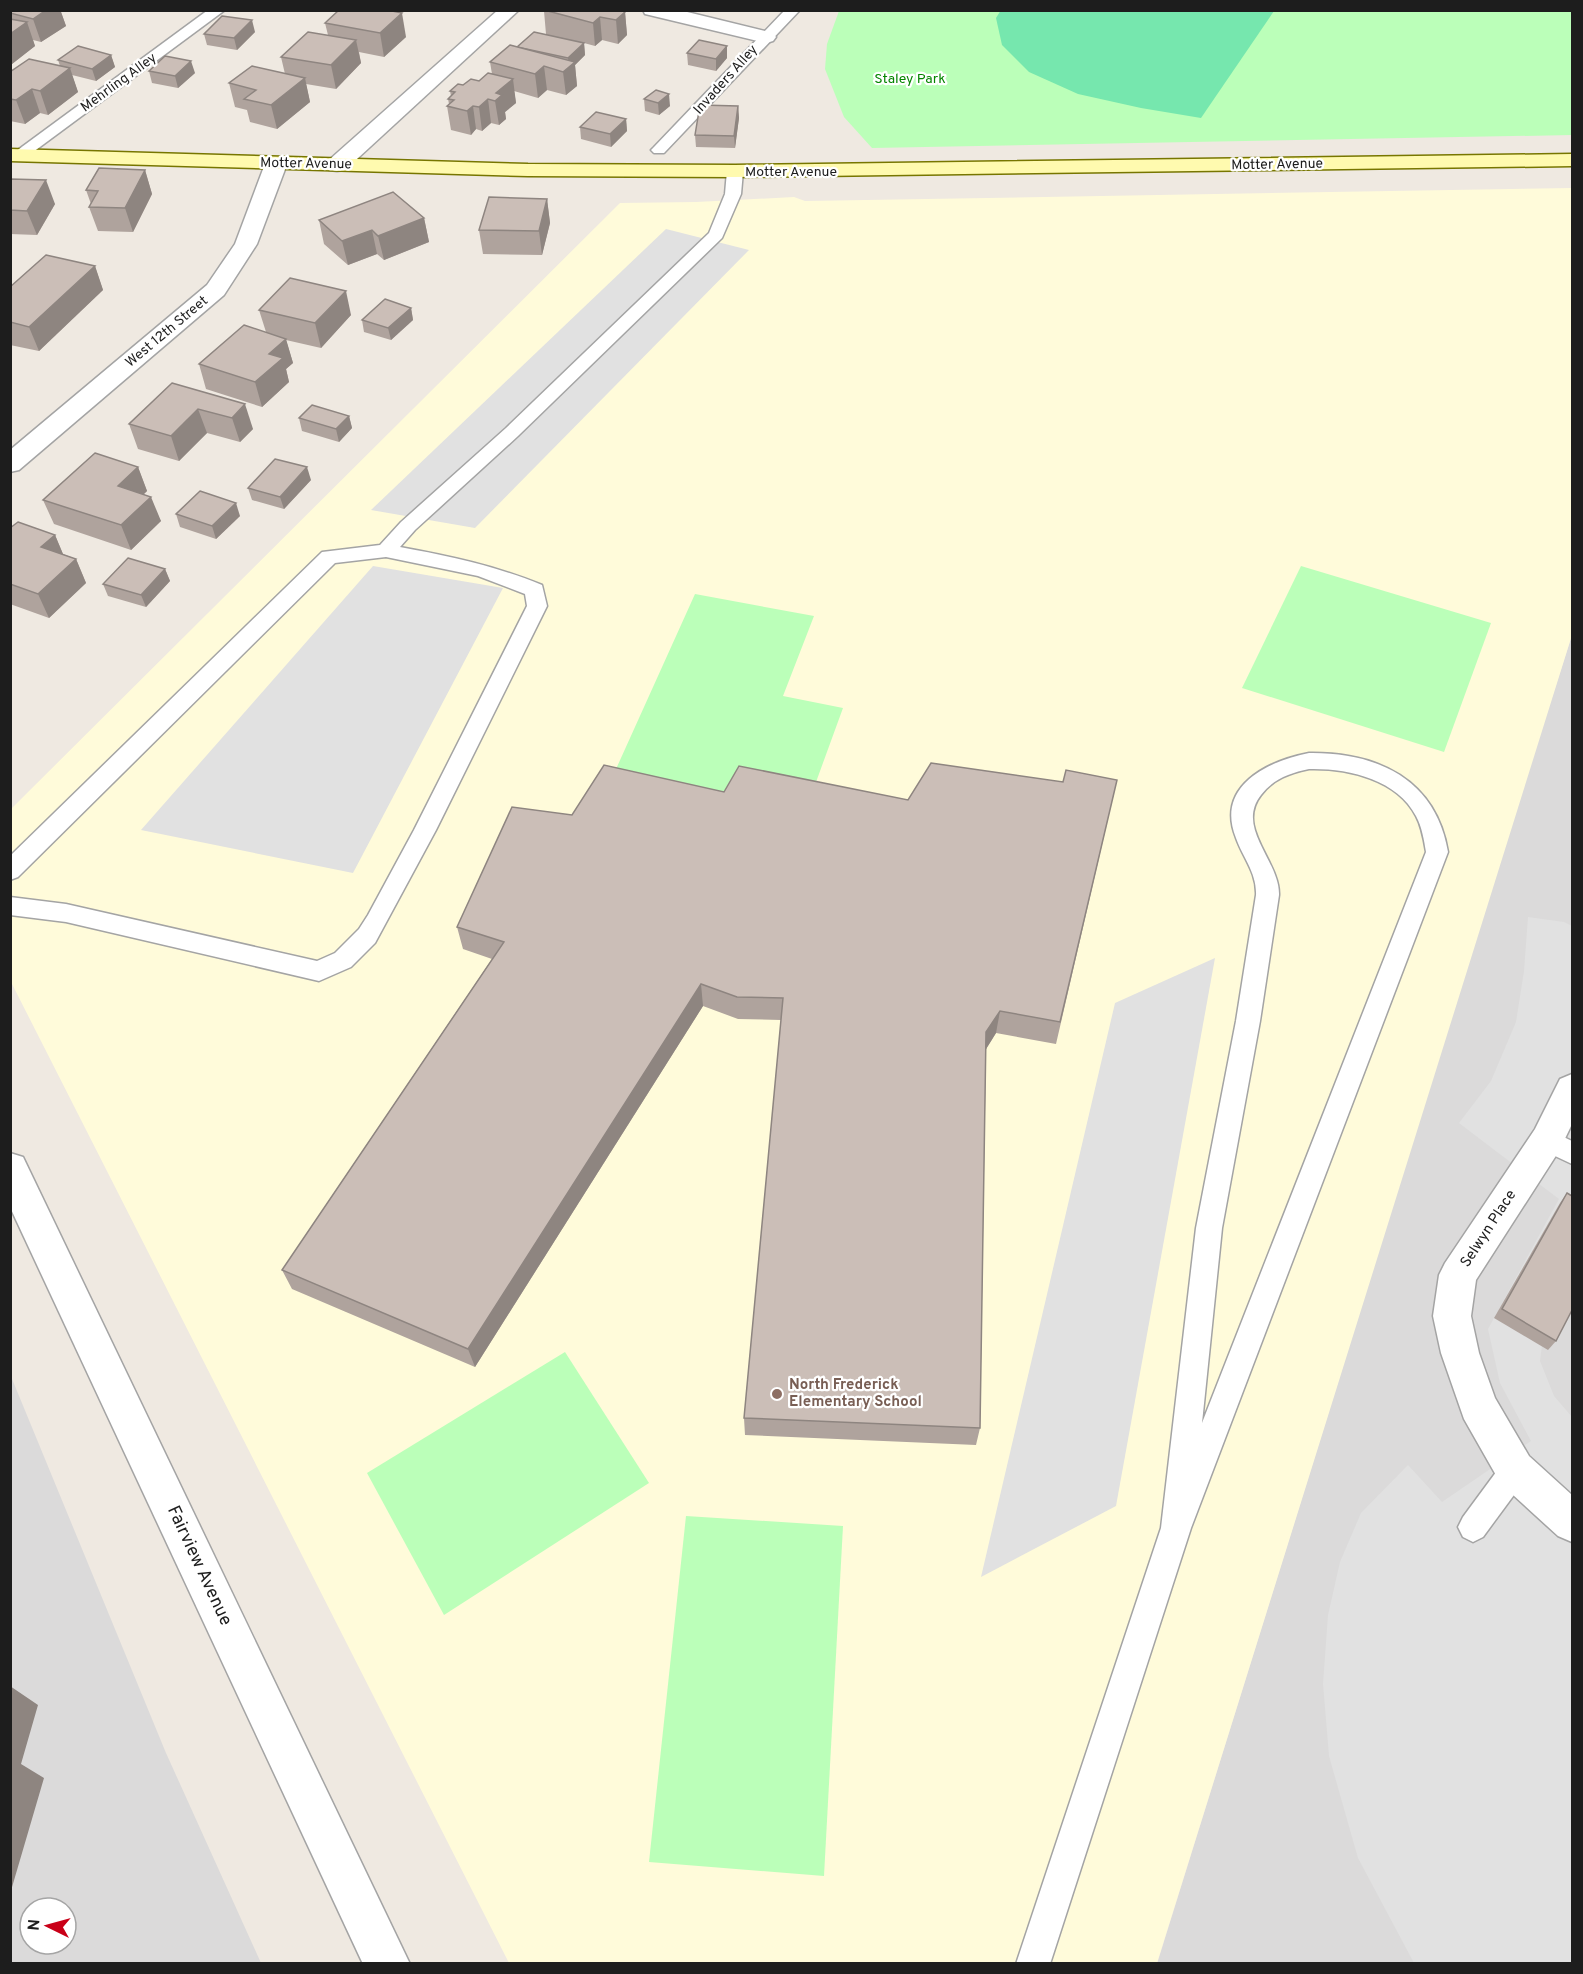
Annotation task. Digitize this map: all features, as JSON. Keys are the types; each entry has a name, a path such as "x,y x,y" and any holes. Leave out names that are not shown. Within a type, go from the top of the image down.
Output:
{"main road":[{"name":"Motter Avenue","path":"15,155 276,164 735,171 1572,160"}],"street":[{"path":"337,165 510,10"},
{"path":"652,10 766,37"},
{"name":"West 12th Street","path":"10,464 216,290 246,244 276,164"},
{"name":"Selwyn Place","path":"1572,1089 1560,1147 1458,1275 1452,1316 1460,1353 1478,1406 1515,1470 1572,1522"},
{"name":"Fairview Avenue","path":"10,1167 387,1964"}],"lane":[{"name":"Mehrling Alley","path":"15,155 218,10"},
{"name":"Invaders Alley","path":"659,150 793,10"},
{"path":"386,550 408,526 512,432 716,235 733,194 735,171"},
{"path":"10,871 328,557 386,550 485,571 535,590 537,606 396,888 367,936 343,960 319,971 66,913 10,906"},
{"path":"1033,1964 1176,1528 1437,852 1434,828 1421,805 1407,791 1372,770 1341,762 1311,761 1283,767 1261,780 1246,799 1242,822 1248,845 1268,883 1252,1001 1211,1217 1176,1528"},
{"path":"1473,1527 1515,1470"}],"shaded area":[{"name":"North Frederick Elementary School","path":"1572,188 1572,635 1157,1963 509,1963 11,982 11,809 620,203 794,197 805,201"},
{"path":"666,229 749,250 475,528 371,510"},
{"path":"373,566 503,588 353,873 141,830"},
{"path":"1572,635 1572,1963 1157,1964 1516,810"},
{"path":"1528,917 1564,922 1572,926 1572,1289 1543,1337 1540,1361 1554,1396 1572,1417 1572,1963 1414,1963 1358,1858 1329,1756 1323,1684 1328,1615 1340,1562 1361,1513 1408,1465 1442,1502 1531,1441 1500,1383 1488,1329 1559,1199 1459,1123 1491,1081 1516,1022 1524,971"},
{"path":"1215,958 1116,1506 981,1577 1115,1003"},
{"path":"10,1374 166,1753 261,1963 11,1963"}],"green space":[{"path":"1001,10 1274,11 1201,118 1078,94 1029,72 1002,45 996,18"},
{"name":"Staley Park","path":"839,11 1572,11 1572,135 872,148 844,117 825,69 827,44"},
{"path":"1301,566 1491,623 1444,752 1242,688"},
{"path":"695,594 814,616 783,696 843,708 808,804 725,815 607,789"},
{"path":"565,1352 649,1483 444,1615 367,1473"},
{"path":"686,1516 843,1526 824,1876 649,1862"}],"building":[{"path":"10,10 46,10 33,19 10,13"},
{"path":"339,10 387,10 402,13 380,33 325,23"},
{"path":"544,10 620,10 625,12 616,20 600,17 593,23"},
{"path":"222,16 252,20 234,38 204,34"},
{"path":"10,19 27,22 10,34"},
{"path":"308,32 356,40 331,65 281,57"},
{"path":"534,32 584,43 568,58 517,47"},
{"path":"699,40 727,46 716,59 687,53"},
{"path":"510,45 575,62 563,72 544,66 535,74 490,62"},
{"path":"78,46 111,55 92,69 58,60"},
{"path":"165,56 191,61 175,76 149,71"},
{"path":"29,59 70,68 40,91 32,89 16,100 10,99 10,72"},
{"path":"252,66 305,78 271,105 244,99 256,90 229,83"},
{"path":"488,73 513,79 496,93 502,95 495,101 488,99 479,107 473,106 467,111 447,106 454,100 448,99 455,92 450,91 458,84 463,85 471,79 479,81"},
{"path":"656,90 669,94 658,103 644,99"},
{"path":"700,105 738,106 734,136 695,135"},
{"path":"596,112 626,119 610,134 580,127"},
{"path":"99,168 145,170 125,208 89,207 98,191 86,190"},
{"path":"10,179 46,180 27,211 10,210"},
{"path":"393,192 424,218 378,236 372,230 342,241 319,220"},
{"path":"489,197 547,199 539,231 479,230"},
{"path":"46,255 95,266 29,327 10,322 10,287"},
{"path":"290,278 346,291 315,323 259,310"},
{"path":"385,299 411,308 388,328 362,320"},
{"path":"244,325 286,339 269,354 283,358 255,382 199,364"},
{"path":"172,383 245,404 232,418 198,409 171,436 129,424"},
{"path":"312,405 349,416 336,429 299,418"},
{"path":"95,453 138,467 118,486 151,497 121,525 43,500"},
{"path":"275,459 307,467 280,497 248,488"},
{"path":"200,491 236,503 212,526 176,514"},
{"path":"18,522 55,535 41,547 76,559 38,594 10,584 10,528"},
{"path":"128,558 165,569 141,595 103,584"},
{"name":"North Frederick Elementary School","path":"931,763 1063,782 1066,770 1117,780 1060,1022 1000,1011 986,1032 980,1428 744,1418 783,998 737,997 701,984 468,1349 282,1270 504,942 457,927 512,807 572,815 604,765 724,792 739,766 908,800"},
{"path":"1567,1193 1572,1196 1572,1310 1556,1341 1502,1309"}],"place":[{"name":"North Frederick Elementary School","path":"777,1394"}]}
